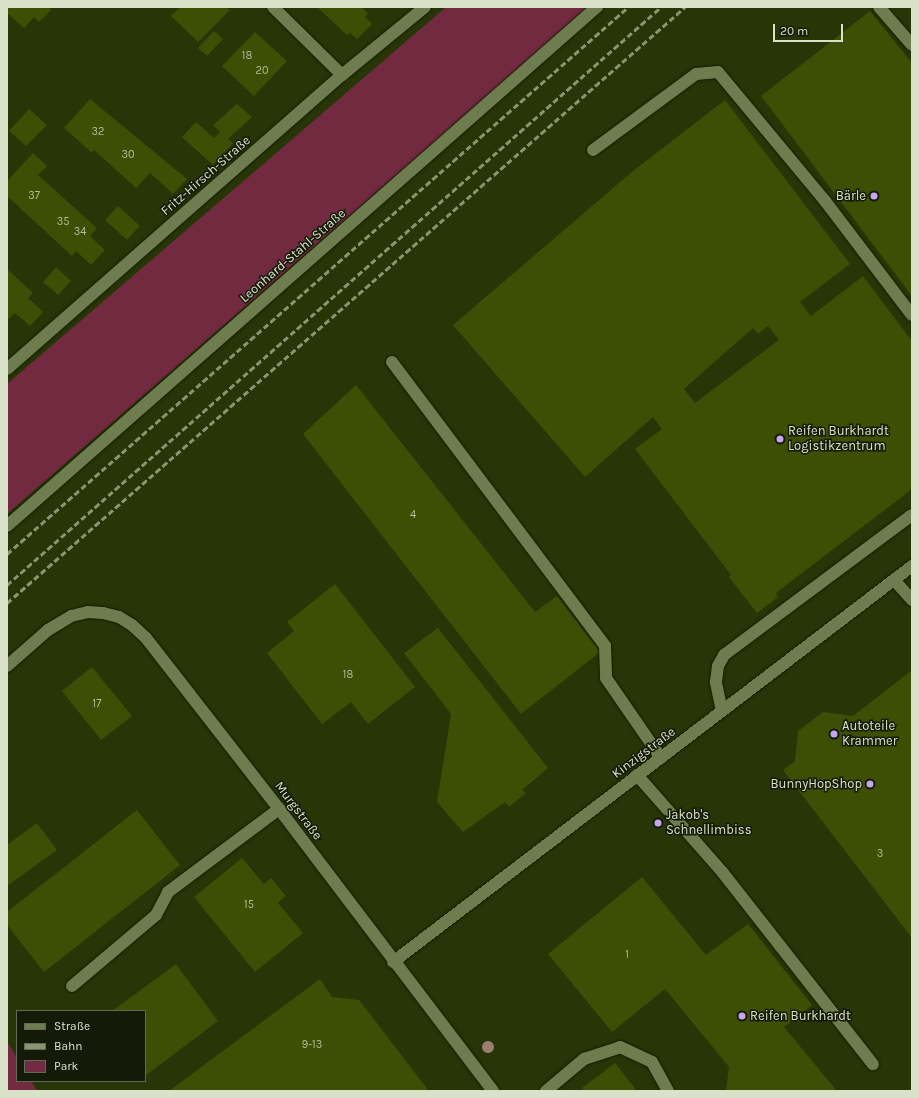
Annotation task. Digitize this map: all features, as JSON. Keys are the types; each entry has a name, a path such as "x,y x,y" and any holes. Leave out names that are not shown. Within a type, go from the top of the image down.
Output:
{"street":[{"path":"273,7 342,75"},
{"name":"Fritz-Hirsch-Straße","path":"7,370 342,75 425,7"},
{"name":"Leonhard-Stahl-Straße","path":"7,526 597,7"},
{"path":"879,7 912,45"},
{"path":"593,150 696,74 718,72 825,201 912,315"},
{"path":"392,362 605,646 606,678 661,758"},
{"path":"722,711 716,682 718,666 724,655 912,516"},
{"name":"Kinzigstraße","path":"394,962 912,566"},
{"path":"894,580 912,600"},
{"name":"Murgstraße","path":"7,666 48,630 72,616 88,612 119,617 132,624 146,638 279,809 493,1091"},
{"path":"637,775 723,873 873,1064"},
{"path":"72,986 156,915 168,892 279,809"},
{"path":"546,1091 584,1059 620,1047 652,1062 668,1091"}],"green space":[{"path":"446,7 589,7 7,514 7,384"},
{"path":"7,1041 16,1056 16,1082 32,1082 37,1091 7,1091"}],"building":[{"path":"7,7 48,7 51,10 39,22 34,17 24,28 8,14 7,15"},
{"path":"180,7 225,7 230,10 198,42 171,16"},
{"path":"317,7 361,7 368,13 365,17 372,24 357,39 350,33 347,35"},
{"name":"Bärle","path":"870,11 912,63 912,296 761,96"},
{"path":"214,31 223,39 207,56 198,48"},
{"path":"255,32 287,61 254,96 222,66"},
{"path":"90,99 187,179 173,194 150,173 136,188 94,150 92,153 64,128"},
{"path":"725,100 850,264 800,302 811,316 863,276 912,341 912,489 776,593 778,597 757,613 729,577 731,575 635,449 662,429 653,417 585,477 453,325 633,171","holes":["768,326 779,340 695,403 684,389 753,328 758,334"]},
{"path":"237,104 252,117 228,139 233,143 213,165 182,137 196,122 214,138 220,132 213,125"},
{"path":"29,109 47,125 26,146 9,131"},
{"path":"33,153 47,166 38,175 97,228 90,236 105,250 91,265 76,251 72,256 7,196 7,181"},
{"path":"118,206 140,226 127,240 105,220"},
{"path":"56,267 71,281 58,295 43,282"},
{"path":"7,269 33,293 28,298 43,312 30,326 15,313 7,320"},
{"path":"356,385 535,612 557,596 600,652 521,714 303,434"},
{"path":"335,584 415,687 368,724 351,702 322,724 267,653 294,631 287,622"},
{"path":"438,628 548,768 522,790 526,793 509,807 505,802 463,832 437,802 451,714 404,653"},
{"path":"92,667 132,716 101,740 62,691"},
{"path":"912,670 912,938 783,770 795,761 798,731 823,712 853,716"},
{"path":"137,810 180,865 44,972 7,925 7,912"},
{"path":"37,823 57,850 7,886 7,845"},
{"path":"242,858 264,884 271,878 286,896 278,903 303,933 255,972 194,897"},
{"path":"642,877 706,955 748,924 812,1005 784,1027 837,1091 726,1091 729,1067 665,989 612,1032 548,954"},
{"path":"176,964 218,1021 146,1075 146,1010 113,1010"},
{"path":"320,979 332,997 359,1000 429,1091 169,1091"},
{"path":"615,1063 637,1091 584,1091 582,1088"}],"railway":[{"path":"7,554 628,7"},
{"path":"7,585 661,7"},
{"path":"7,603 685,7"}],"place":[{"name":"Bärle","path":"874,196"},
{"name":"Reifen Burkhardt Logistikzentrum","path":"780,439"},
{"name":"Autoteile Krammer","path":"834,734"},
{"name":"BunnyHopShop","path":"870,784"},
{"name":"Jakob's Schnellimbiss","path":"658,823"},
{"name":"Reifen Burkhardt","path":"742,1016"}]}
